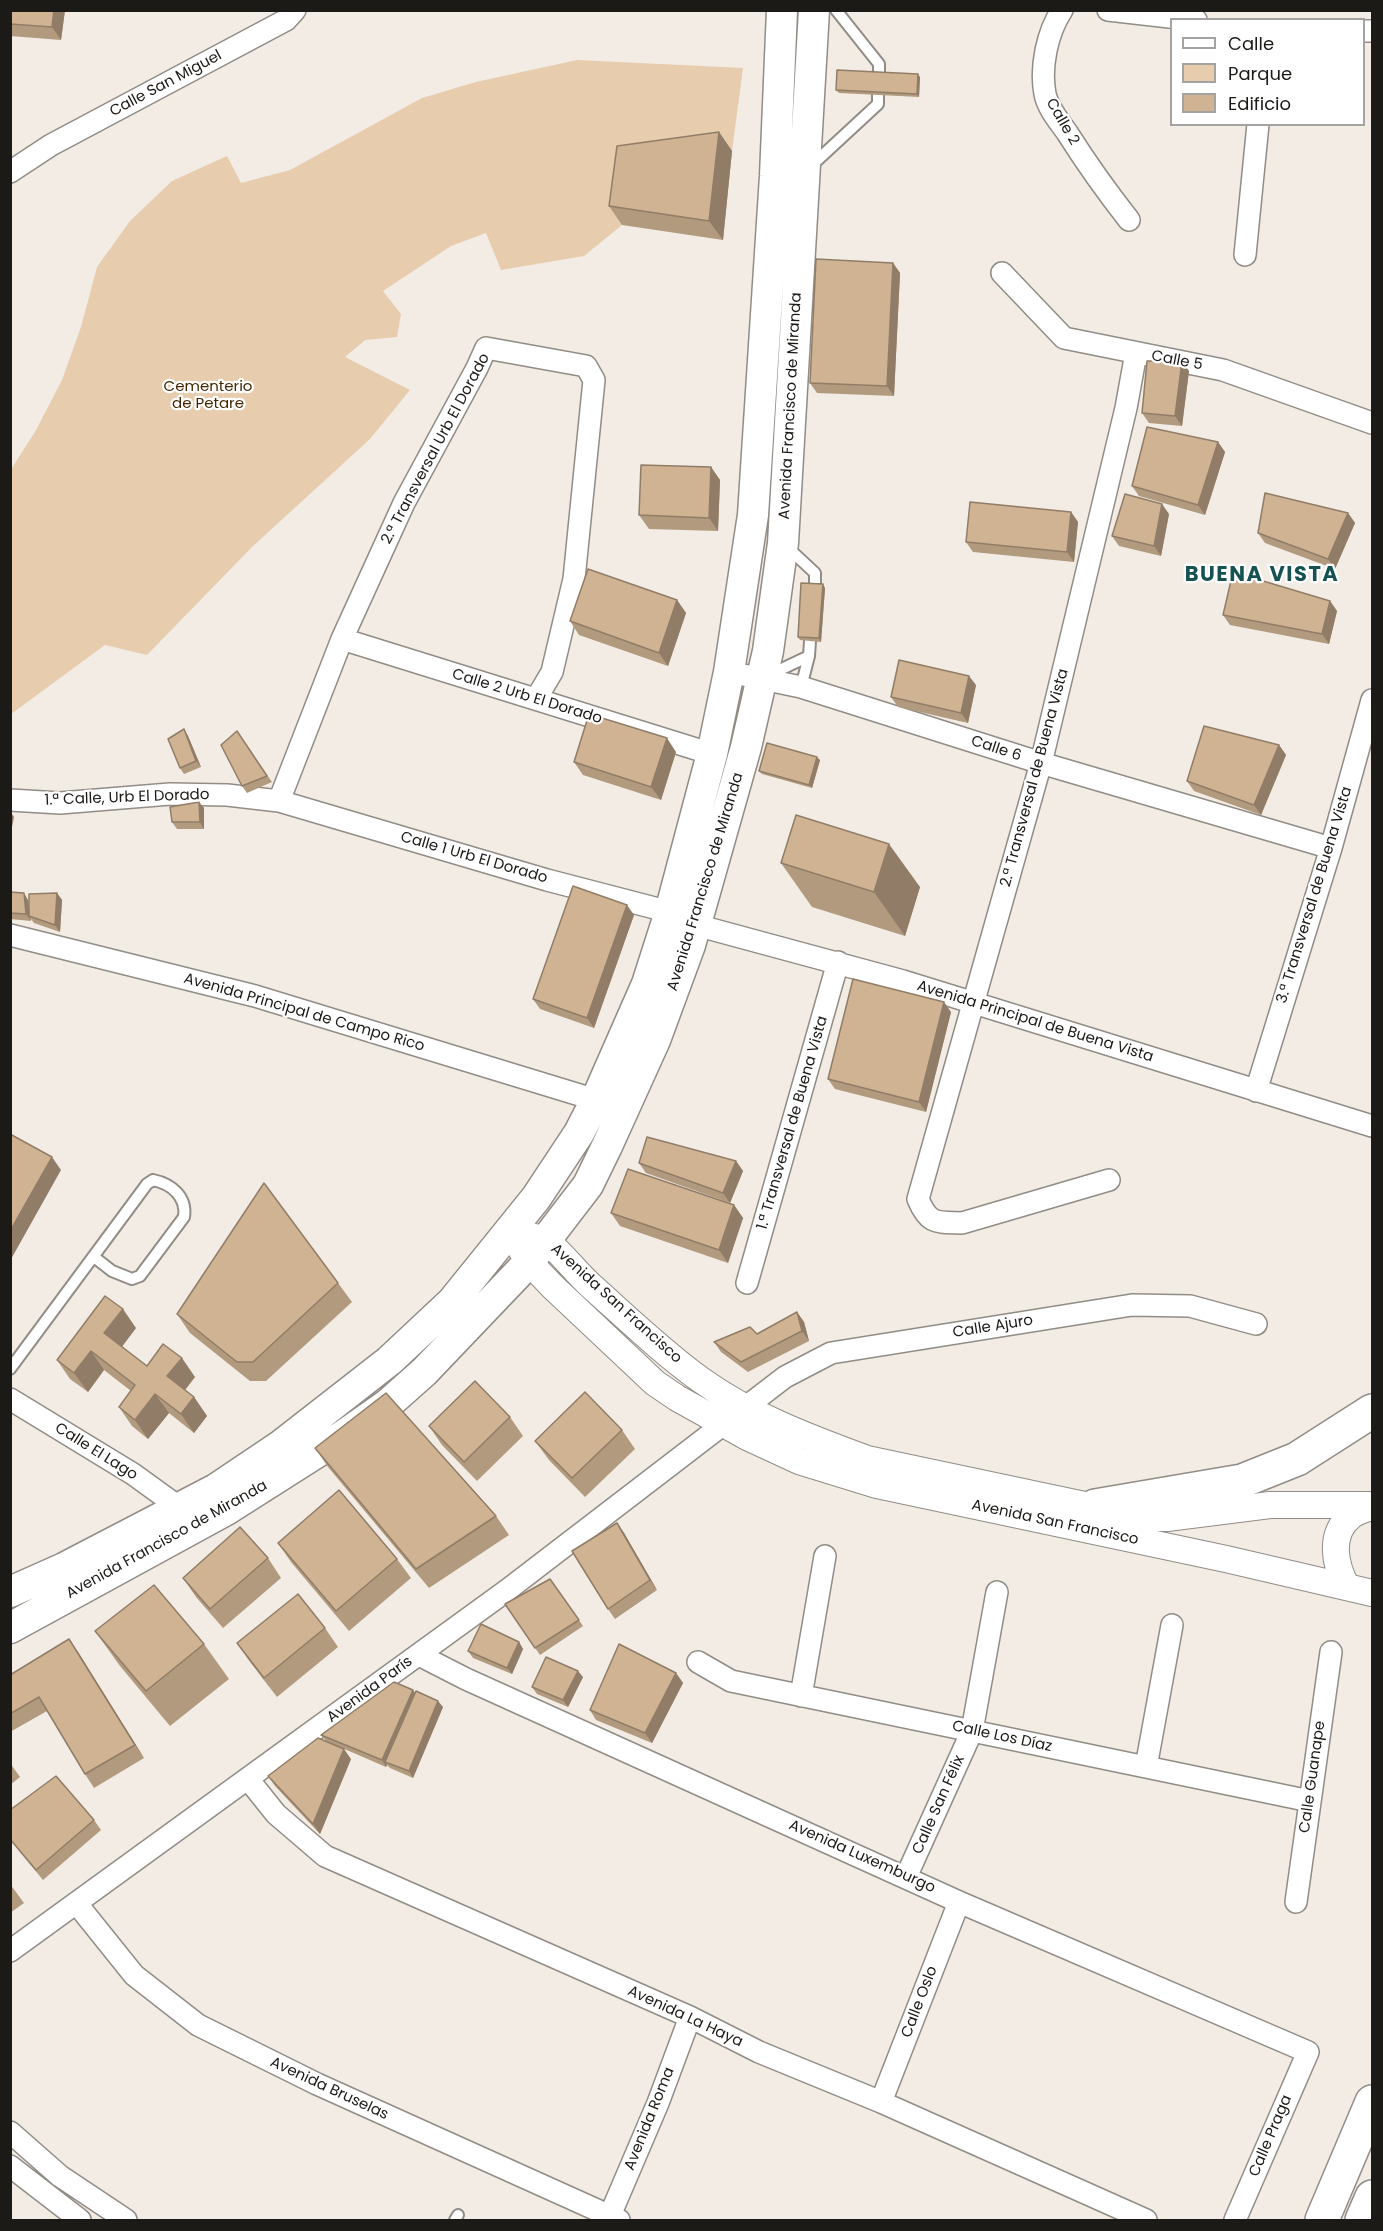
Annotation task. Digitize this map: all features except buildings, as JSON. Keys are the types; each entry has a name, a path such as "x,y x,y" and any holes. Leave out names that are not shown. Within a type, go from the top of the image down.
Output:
{"highway":[{"path":"1095,1506 1242,1481 1297,1459 1372,1411"},
{"path":"1322,2220 1372,2102"},
{"path":"1362,2220 1372,2197"}],"main road":[{"name":"Avenida Francisco de Miranda","path":"10,1628 226,1510 379,1410 424,1371 538,1251 588,1185 608,1146 655,1040 683,918 729,672 753,514 776,176 782,10"},
{"name":"Avenida Francisco de Miranda","path":"10,1592 64,1568 216,1489 280,1446 389,1361 452,1302 536,1198 579,1133 596,1100 647,984 683,918 746,747 762,678 774,613 783,543 814,10"}],"street":[{"name":"Calle San Miguel","path":"10,172 35,155 286,20 295,10"},
{"name":"Calle 2","path":"1062,10 1054,23 1047,46 1045,95 1052,111 1100,183 1129,220"},
{"path":"1108,10 1178,18"},
{"path":"1245,255 1258,126"},
{"name":"Calle San Miguel","path":"10,155 35,155"},
{"name":"Calle 5","path":"1002,273 1064,338 1223,370 1372,423"},
{"name":"2.ª Transversal Urb El Dorado","path":"279,801 342,639 404,503 486,348 586,366 594,380 574,579 552,672 536,699"},
{"name":"2.ª Transversal de Buena Vista","path":"1109,1180 962,1223 937,1222 925,1215 918,1199 1041,764 1126,408 1136,353"},
{"name":"Calle 2 Urb El Dorado","path":"342,639 712,754"},
{"name":"Calle 6","path":"729,672 801,687 1041,764 1331,848"},
{"name":"3.ª Transversal de Buena Vista","path":"1256,1091 1331,848 1372,699"},
{"name":"1.ª Calle, Urb El Dorado","path":"10,800 60,803 170,794 227,795 279,801"},
{"name":"Calle 1 Urb El Dorado","path":"279,801 683,918"},
{"name":"Avenida Principal de Buena Vista","path":"683,918 975,1003 1372,1126"},
{"name":"Avenida Principal de Campo Rico","path":"10,935 255,996 596,1100"},
{"name":"1.ª Transversal de Buena Vista","path":"747,1283 838,962"},
{"name":"Avenida San Francisco","path":"509,1230 538,1251 572,1268 660,1348 702,1381 745,1408 867,1459 1146,1518 1167,1518 1270,1505 1372,1506"},
{"name":"Avenida San Francisco","path":"538,1251 599,1332 655,1383 676,1398 800,1461 877,1485 1227,1559 1372,1593"},
{"name":"Calle Ajuro","path":"725,1424 785,1377 831,1353 1132,1305 1190,1306 1256,1324"},
{"name":"Calle El Lago","path":"10,1399 133,1474 180,1508"},
{"name":"Avenida París","path":"10,1951 506,1591 725,1424"},
{"path":"1347,1587 1335,1559 1336,1544 1341,1529 1349,1517 1372,1506"},
{"path":"801,1696 825,1556"},
{"name":"Calle San Félix","path":"906,1877 972,1731 997,1592"},
{"path":"1146,1767 1172,1625"},
{"name":"Calle Guanape","path":"1296,1902 1331,1652"},
{"name":"Avenida Luxemburgo","path":"418,1655 466,1679 959,1902 1308,2052"},
{"name":"Calle Los Díaz","path":"698,1662 731,1681 1310,1801"},
{"name":"Avenida La Haya","path":"248,1779 276,1814 326,1856 690,2017 759,2052 881,2102 1146,2220"},
{"name":"Calle Oslo","path":"881,2102 959,1902"},
{"name":"Avenida Bruselas","path":"77,1904 134,1975 198,2025 317,2084 612,2219"},
{"name":"Avenida Roma","path":"612,2219 690,2017"},
{"name":"Calle Praga","path":"1235,2220 1308,2052"},
{"path":"10,2132 60,2176 126,2220"},
{"path":"10,2166 80,2220"}],"lane":[{"path":"836,10 879,64 879,75"},
{"path":"804,173 878,104 878,95"},
{"path":"783,543 815,573 815,587"},
{"path":"801,687 809,656 810,641"},
{"path":"762,678 809,656"},
{"path":"10,1369 147,1184 153,1180 163,1182 181,1196 186,1205 184,1217 140,1276 132,1279 112,1271 94,1257"}],"green space":[{"name":"Cementerio de Petare","path":"577,60 743,68 732,151 622,225 584,256 501,270 486,233 451,246 383,291 401,314 397,337 365,340 345,357 410,390 370,439 252,547 147,655 105,645 11,714 10,471 35,432 62,380 81,327 97,267 130,221 172,181 227,156 241,183 290,170 422,98 476,82"}],"district":[{"name":"BUENA VISTA","path":"1262,576"}]}
